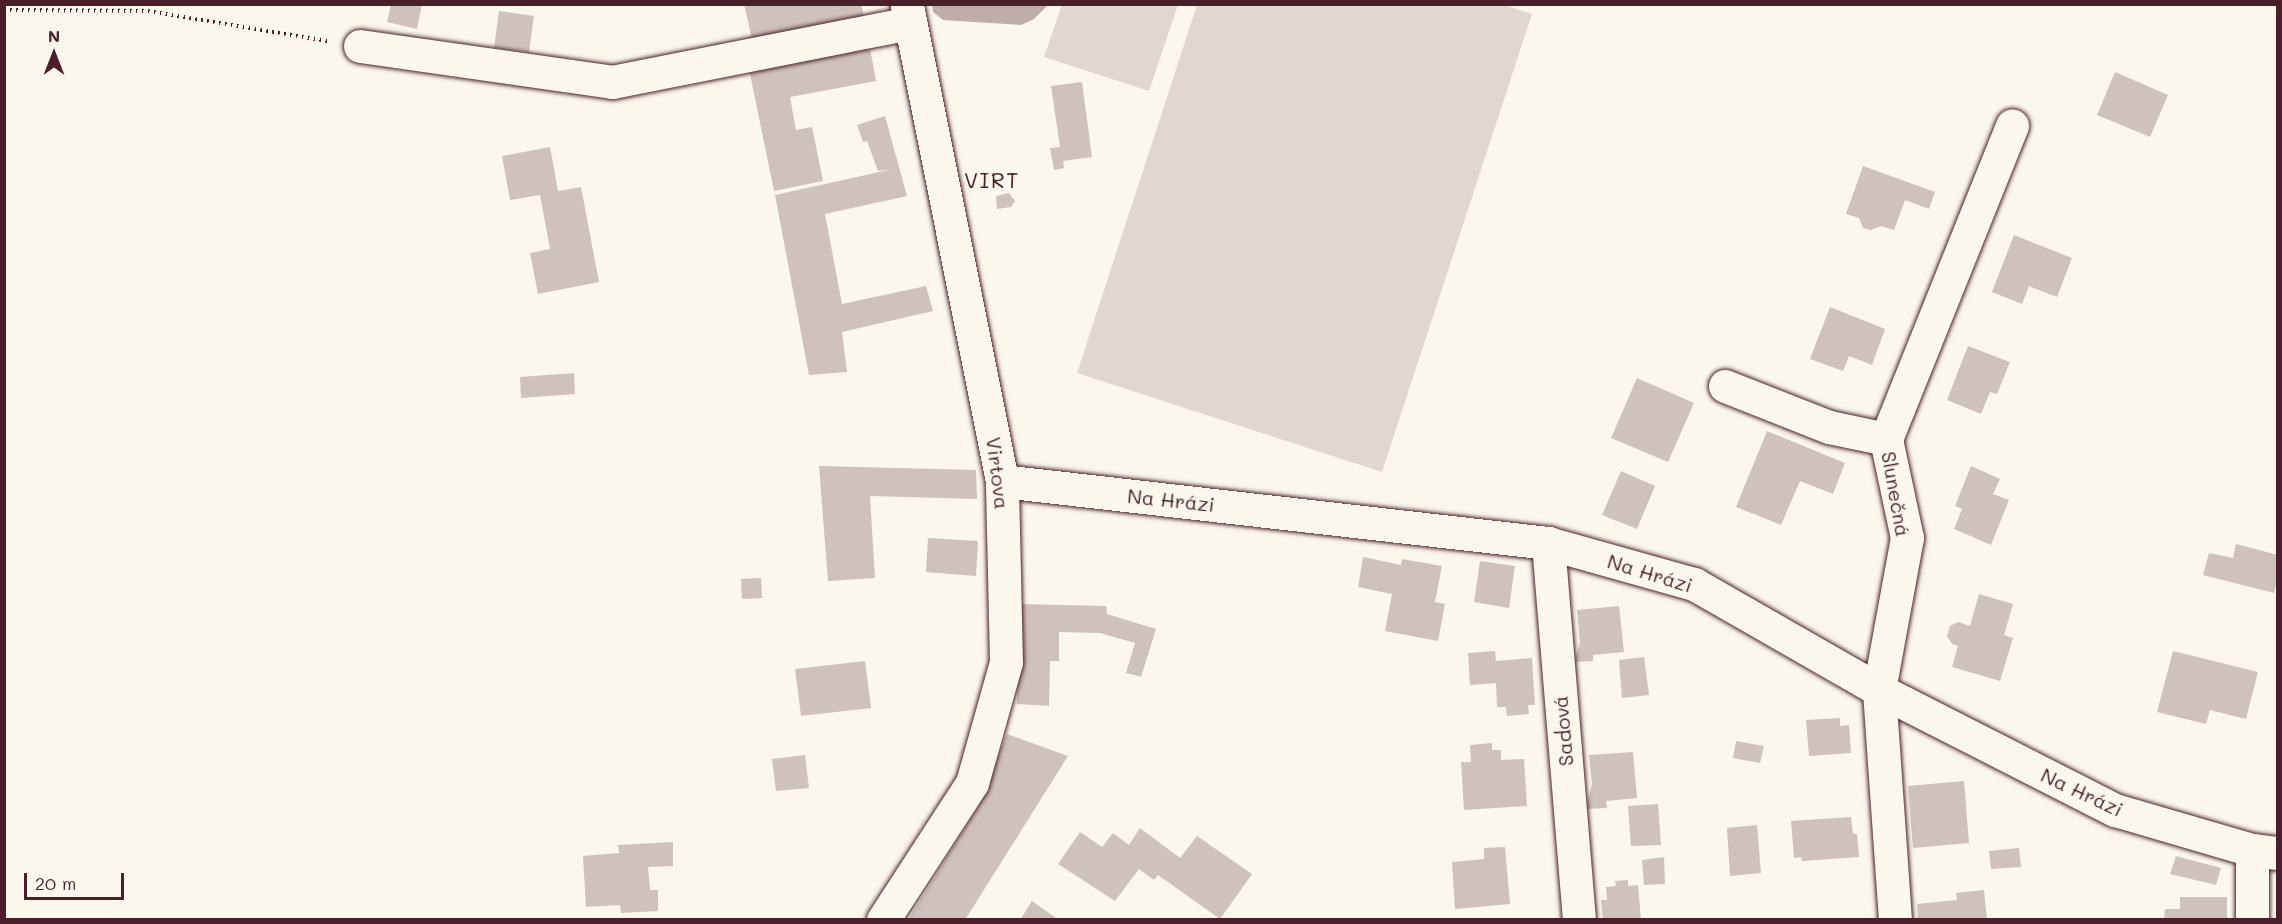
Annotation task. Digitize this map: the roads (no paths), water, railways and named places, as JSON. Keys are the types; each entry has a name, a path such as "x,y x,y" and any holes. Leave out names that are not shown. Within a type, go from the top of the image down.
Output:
{"street":[{"path":"360,46 612,82 909,14"},
{"name":"Virtova","path":"883,920 972,783 1006,662 1002,481 909,14"},
{"name":"Slunečná","path":"1895,920 1879,690 1907,538 1886,440 2012,125"},
{"path":"1725,386 1829,427 1886,440"},
{"name":"Na Hrázi","path":"1002,481 1548,543 1694,584 1879,690 2115,810 2265,851"},
{"name":"Sadová","path":"1548,543 1579,920"},
{"path":"2252,920 2265,851"}],"district":[{"name":"VIRT","path":"992,180"}]}
